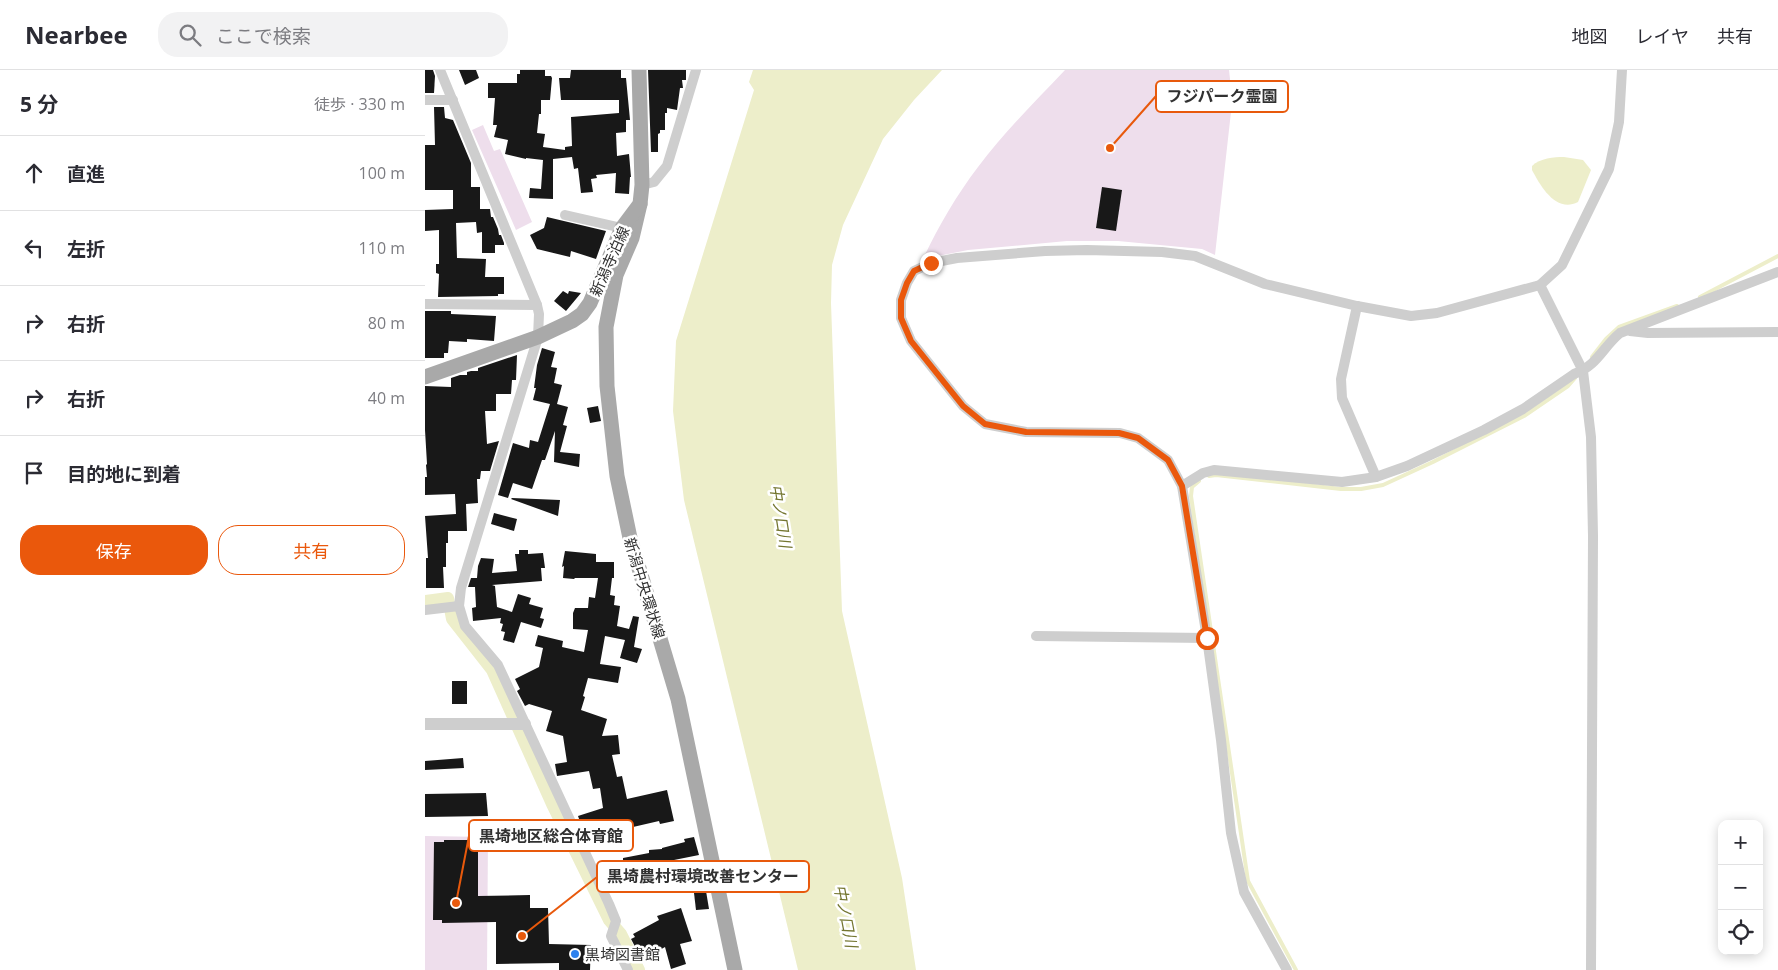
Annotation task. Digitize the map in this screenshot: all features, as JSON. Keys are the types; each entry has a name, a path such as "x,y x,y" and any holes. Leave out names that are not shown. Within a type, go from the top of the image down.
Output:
{"main road":[{"path":"639,70 642,185 640,204"},
{"name":"新潟寺泊線","path":"425,377 538,337 572,321 582,314 596,291 622,228 640,204"},
{"name":"新潟中央環状線","path":"640,204 632,238 616,275 606,327 607,386 617,476 630,538 678,699 735,970"}],"street":[{"path":"440,70 537,305 539,314 538,337 461,588 459,606 465,626 498,665 609,904 616,921 611,936 628,970"},
{"path":"642,185 654,182 667,166 696,70"},
{"path":"1287,970 1244,892 1231,833 1207,638 1182,486 1168,460 1138,438 1119,433 1026,432 985,424 963,406 911,341 901,318 901,300 907,283 914,271 931,263 999,254 1087,250 1162,252 1195,256 1265,284 1357,306 1411,316 1437,314 1540,285 1562,265 1609,169 1619,122 1623,70"},
{"path":"425,100 453,100"},
{"path":"565,214 622,228"},
{"path":"1182,486 1203,473 1214,470 1343,482 1376,477 1407,466 1484,430 1523,409 1596,361 1608,343 1620,333 1778,272"},
{"path":"1540,285 1583,371 1591,438 1593,613 1591,970"},
{"path":"425,304 537,305"},
{"path":"1357,306 1341,379 1342,398 1376,477"},
{"path":"1629,331 1648,333 1778,332"},
{"path":"425,610 459,606"},
{"path":"1036,636 1207,638"},
{"path":"425,724 525,724"}],"shaded area":[{"path":"1065,70 1229,70 1231,112 1215,255 1202,249 1118,241 1067,241 968,250 923,259 948,212 978,167 1009,129"},
{"path":"483,125 494,151 500,149 532,222 516,230 472,130"},
{"path":"425,836 488,837 487,970 425,970"}],"water":[{"name":"中ノ口川","path":"753,70 942,70 914,100 883,139 843,225 832,265 831,303 842,611 902,878 916,970 798,970 684,500 673,411 676,341 754,90 749,82"},
{"path":"1564,157 1583,160 1591,170 1578,202 1570,204 1563,204 1550,196 1532,170 1532,166 1539,161"}],"building":[{"path":"425,70 433,70 435,76 434,93 425,93"},
{"path":"459,70 476,70 479,78 465,85"},
{"path":"520,70 545,70 545,76 551,76 550,100 541,100 541,114 539,114 537,133 545,134 543,147 565,150 565,147 572,146 571,117 619,113 619,100 561,100 559,78 570,78 571,70 621,70 621,78 626,78 630,120 626,120 626,132 616,133 617,156 629,154 631,177 629,194 615,193 616,173 596,175 597,178 591,179 593,192 581,193 578,168 574,169 572,157 553,159 553,199 529,198 530,188 541,189 543,160 526,159 505,154 508,140 494,137 497,125 493,125 495,98 488,98 488,83 517,83 517,74 520,74"},
{"path":"648,70 686,70 686,80 682,80 683,88 680,88 677,110 667,108 667,113 665,113 665,130 660,130 658,134 658,152 651,152"},
{"path":"434,107 444,107 445,118 453,120 471,163 471,187 480,187 480,209 490,209 491,217 493,217 504,243 504,245 495,245 495,253 482,253 482,232 477,233 476,222 456,223 457,258 486,259 485,277 504,277 504,294 498,294 498,296 438,297 439,274 436,273 436,264 439,264 439,230 425,231 425,210 453,209 453,190 425,190 425,145 435,145"},
{"path":"1102,187 1122,190 1116,231 1096,228"},
{"path":"547,217 606,231 596,259 571,251 570,257 537,249 530,235 544,228"},
{"path":"563,291 568,294 569,291 581,293 566,311 554,301"},
{"path":"425,311 451,311 451,314 496,316 494,341 467,339 467,342 449,341 448,353 444,353 444,358 425,358"},
{"path":"542,348 555,352 551,367 557,368 554,383 562,385 557,404 568,407 563,425 567,426 560,452 580,454 579,467 554,462 555,431 532,489 513,483 508,498 498,495 513,443 529,448 530,440 538,442 550,404 533,400 536,388 534,388 537,365"},
{"path":"517,355 516,380 512,380 511,394 496,394 496,411 485,411 487,444 499,441 490,471 481,471 480,479 477,479 478,503 466,504 467,531 448,531 446,567 443,567 444,588 426,588 426,558 428,558 425,516 456,514 455,494 425,495 427,464 425,386 451,387 451,378 467,375 467,372 478,371 478,368"},
{"path":"598,406 601,421 590,423 587,408"},
{"path":"511,499 560,500 558,516"},
{"path":"494,513 517,519 514,531 491,524"},
{"path":"519,550 528,550 528,554 543,553 545,568 541,568 542,581 492,585 495,586 497,607 512,612 518,594 531,598 529,604 543,608 540,618 544,619 541,628 521,622 514,643 503,640 505,632 501,631 503,624 500,623 501,618 473,621 472,608 476,607 475,587 468,587 471,578 477,578 481,558 494,559 492,573 517,571 515,554 519,554"},
{"path":"565,551 596,554 596,562 614,562 614,578 612,578 610,595 615,596 614,605 620,606 617,626 629,629 633,616 639,617 634,647 642,649 637,663 620,658 625,640 605,636 600,664 621,667 618,683 588,678 581,710 607,719 602,736 618,735 620,754 612,755 617,777 622,776 627,799 667,790 674,821 660,824 659,821 633,827 634,829 600,837 599,834 586,839 578,816 603,808 600,788 593,789 589,771 557,776 555,764 567,762 563,736 546,731 552,711 529,704 525,706 517,691 520,689 515,679 539,667 543,648 535,646 538,635 563,641 562,647 584,652 588,630 573,629 573,613 575,608 588,608 589,597 595,598 598,578 563,578 564,566 562,567"},
{"path":"452,681 467,681 467,704 452,704"},
{"path":"463,758 464,768 425,770 425,761"},
{"path":"486,793 488,816 425,817 425,794"},
{"path":"694,837 699,855 654,864 654,868 638,869 638,871 609,877 608,873 603,874 601,870 600,864 623,861 623,858 649,853 649,850 662,849 685,842 684,839"},
{"path":"444,840 478,840 478,896 530,895 530,908 548,908 549,944 591,945 590,970 559,970 559,963 496,964 496,922 442,923 442,920 433,920 434,842 444,842"},
{"path":"706,891 709,909 696,910 694,893"},
{"path":"681,908 692,941 680,944 686,964 671,969 665,947 642,960 631,939 635,937 633,934 659,920 657,916"}],"waterway":[{"path":"1700,297 1778,256"},
{"path":"1592,357 1606,339 1619,327 1677,306"},
{"path":"1209,476 1216,475 1341,489 1361,489 1383,485 1524,416 1568,386 1575,378"},
{"path":"1199,481 1192,487 1191,496 1248,881 1296,970"},
{"path":"425,601 448,598 452,619 492,670 552,804 609,920 621,934 639,970"}],"place":[{"name":"フジパーク霊園","path":"1110,148"},
{"name":"黒埼地区総合体育館","path":"456,903"},
{"name":"黒埼農村環境改善センター","path":"522,936"},
{"name":"黒埼図書館","path":"575,954"}],"route":[{"path":"931,263 914,271 907,283 901,300 901,318 911,341 963,406 985,424 1026,432 1119,433 1138,438 1168,460 1182,486 1207,638"}]}
